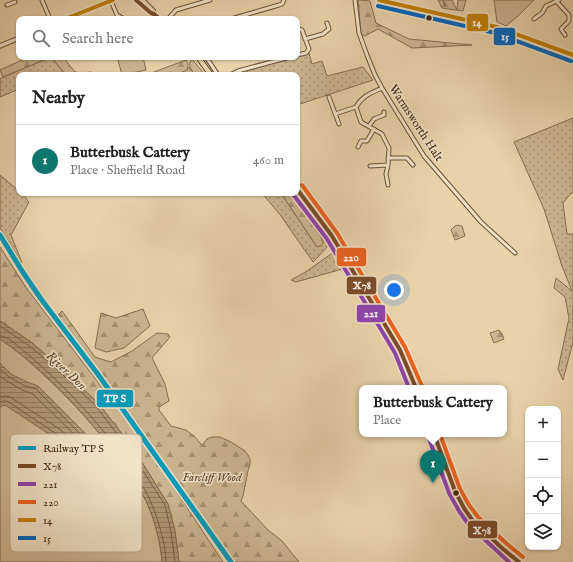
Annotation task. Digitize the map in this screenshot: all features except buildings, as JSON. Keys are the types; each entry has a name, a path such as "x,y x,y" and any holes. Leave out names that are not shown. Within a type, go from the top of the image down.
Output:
{"main road":[{"path":"136,0 156,16"},
{"path":"142,0 154,14"},
{"path":"379,0 497,27 573,55"},
{"path":"200,60 209,72"},
{"path":"300,193 332,236 400,350 415,385"},
{"path":"435,437 464,508 473,521 502,549 519,562"}],"street":[{"path":"42,0 49,16"},
{"path":"72,16 112,0 117,15 119,16"},
{"path":"171,16 176,10 210,0"},
{"path":"241,16 282,4 284,0"},
{"name":"Warmsworth Halt","path":"355,0 359,33 375,76 424,156 480,222 515,253"},
{"path":"534,19 542,14 546,6 558,1 569,15 569,21 561,29 565,35"},
{"path":"7,5 11,2 15,2"},
{"path":"305,39 323,34 329,29 327,23"},
{"path":"300,29 302,30 309,49 306,53 300,54"},
{"path":"0,46 16,39"},
{"path":"208,60 216,72"},
{"path":"236,72 279,60"},
{"path":"335,114 356,107 359,101 366,95 382,88"},
{"path":"329,97 338,124"},
{"path":"356,107 361,122 382,134 389,148 386,174 388,185"},
{"path":"369,126 374,119 384,115"},
{"path":"358,147 361,141 368,141 374,129"},
{"path":"388,158 407,158 413,165"},
{"path":"370,166 388,165"}],"green space":[{"path":"358,0 370,1 376,23 409,39 472,45 412,48 378,29 365,36 361,34"},
{"path":"438,0 452,0 457,10 458,0 466,0 463,11 442,8"},
{"path":"494,0 534,0 506,26 497,22"},
{"path":"309,53 312,64 322,61 327,76 363,67 373,80 300,104 300,72 247,71 284,60 300,60 300,55"},
{"path":"22,60 44,60 3,77 0,70"},
{"path":"44,60 54,60 64,72 16,72 16,90 0,97 0,79 3,77"},
{"path":"54,60 65,60 75,72 64,72"},
{"path":"118,60 144,60 146,70 136,72 121,72"},
{"path":"186,60 188,63 187,70 182,72 154,72"},
{"path":"193,60 203,72 193,72 190,65"},
{"path":"189,67 193,72 182,72 187,70"},
{"path":"573,118 573,193 571,193 563,203 567,234 573,234 573,342 563,380 558,369 569,318 565,297 554,288 556,278 572,291 562,266 544,209 514,142"},
{"path":"0,175 16,188 16,196 25,196 29,202 11,235 22,263 0,228"},
{"path":"264,196 283,196 317,247 323,243 321,237 328,246 313,262 281,216"},
{"path":"283,196 293,196 321,237 323,243 321,246 317,247"},
{"path":"458,225 462,226 465,236 455,240 451,230"},
{"path":"0,247 27,289 138,434 122,434 98,403 52,360 31,342 0,321"},
{"path":"331,254 338,254 346,268 296,282 291,280 307,271"},
{"path":"143,309 150,326 124,348 106,352 95,348 101,313 116,318"},
{"name":"Farcliff Wood","path":"62,311 95,357 111,362 132,351 157,333 168,334 170,337 152,358 165,384 169,401 159,407 159,410 171,426 186,430 202,445 207,439 212,437 220,437 245,451 250,459 250,464 241,501 268,530 282,541 299,562 233,562 172,479 107,383 58,315"},
{"path":"499,330 504,339 494,343 490,333"},
{"path":"0,339 30,362 47,378 70,400 99,434 10,434 10,552 142,552 142,494 147,502 153,519 158,537 162,562 0,562"},
{"path":"142,440 223,562 179,562 175,531 168,504 142,462"}],"water":[{"path":"0,321 31,342 52,360 98,403 122,434 100,434 53,383 14,349 0,339"},
{"path":"0,363 11,374 38,386 86,434 49,434 5,405 0,407"},
{"path":"142,462 168,504 175,531 179,562 162,562 158,537 147,502 142,494"}],"waterway":[{"path":"443,0 445,6"}],"transit line":[{"name":"14","path":"73,16 113,0"},
{"name":"X78","path":"136,0 156,16"},
{"name":"14","path":"379,0 497,27 573,55"},
{"name":"15","path":"378,6 495,33 571,61"},
{"name":"220","path":"302,185 337,233 405,347 422,385"},
{"name":"X78","path":"300,193 332,236 400,350 415,385"},
{"name":"221","path":"294,196 327,239 395,353 408,385"},
{"path":"0,235 41,299 97,373 140,434"},
{"path":"142,436 231,562"},
{"name":"221","path":"428,437 449,493 459,511 469,525 509,562"},
{"name":"X78","path":"435,437 455,491 464,508 473,521 519,562"},
{"name":"220","path":"441,437 460,489 469,505 478,517 523,557"}],"place":[{"name":"Butterbusk Cattery","path":"433,483"}],"water label":[{"name":"River Don","path":"66,371"}]}
